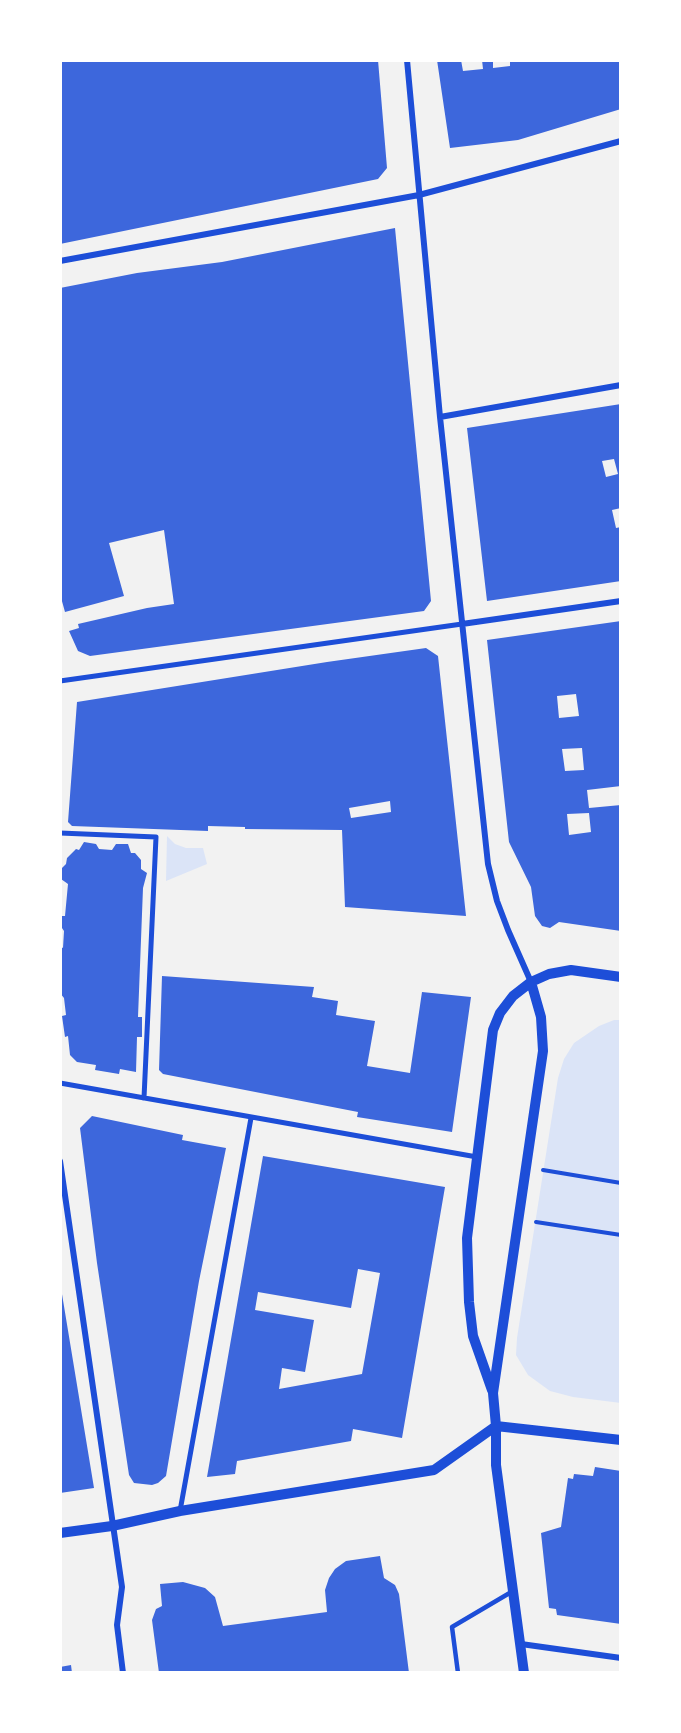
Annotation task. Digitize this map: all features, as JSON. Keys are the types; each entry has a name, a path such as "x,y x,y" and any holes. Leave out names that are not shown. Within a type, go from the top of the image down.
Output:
{"street":[{"path":"406,60 440,417 488,864 505,921 531,982 541,1017 543,1051 493,1393 496,1465 524,1673"},
{"path":"60,261 419,195 621,141"},
{"path":"440,417 621,385"},
{"path":"60,681 621,601"},
{"path":"60,833 156,837 144,1098"},
{"path":"493,1393 473,1336 469,1302 467,1238 493,1030 500,1013 513,996 531,982 549,974 571,970 621,977"},
{"path":"60,1083 477,1157"},
{"path":"180,1511 251,1118"},
{"path":"60,1161 122,1587 117,1625 123,1673"},
{"path":"60,1533 434,1470 496,1426 621,1440"},
{"path":"521,1644 621,1658"}],"lane":[{"path":"458,1673 452,1627 513,1591"}],"path":[{"path":"542,1170 621,1183"},
{"path":"535,1222 621,1235"}],"shaded area":[{"path":"167,836 175,844 186,848 203,848 207,864 166,881"},
{"path":"614,1020 621,1020 621,1403 573,1397 550,1391 528,1375 516,1355 558,1078 564,1059 574,1043 599,1026"}],"building":[{"path":"60,60 378,60 387,168 378,179 60,244"},
{"path":"437,60 461,60 463,71 483,69 482,60 493,60 493,68 510,66 510,60 621,60 621,109 518,140 450,148"},
{"path":"395,228 431,601 424,611 90,656 78,651 69,631 79,628 78,624 174,604 164,530 109,543 124,596 65,612 60,594 60,288 137,273 222,262"},
{"path":"621,404 621,508 612,510 616,528 621,527 621,581 487,601 467,428","holes":["614,459 618,474 606,477 602,461"]},
{"path":"621,621 621,786 587,790 589,808 621,805 621,931 559,922 550,928 542,926 535,916 531,887 509,842 487,640","holes":["576,694 579,716 559,718 557,696","582,748 584,770 565,771 562,749","589,813 591,832 569,835 567,814"]},
{"path":"426,648 438,656 466,916 345,907 342,830 245,829 245,827 208,826 208,831 72,826 68,822 77,702","holes":["390,801 391,812 351,818 349,808"]},
{"path":"84,842 96,844 99,849 112,850 116,844 128,844 131,853 135,853 141,860 141,869 147,873 143,888 138,1017 142,1017 142,1037 137,1037 136,1072 120,1069 119,1074 95,1070 96,1065 77,1062 70,1055 68,1036 65,1037 62,1016 66,1015 64,998 60,993 60,955 61,947 63,948 64,931 60,925 62,916 65,916 68,884 61,879 62,868 67,858 76,849 79,850"},
{"path":"162,976 314,987 312,997 338,1001 336,1015 375,1021 367,1066 410,1073 422,992 471,997 452,1132 357,1117 358,1112 163,1074 159,1070"},
{"path":"92,1116 183,1135 182,1140 226,1148 199,1281 166,1476 152,1485 134,1483 129,1475 97,1263 80,1128"},
{"path":"263,1156 445,1187 402,1438 353,1429 351,1441 237,1461 235,1474 207,1477","holes":["358,1269 380,1273 362,1374 279,1389 282,1368 305,1372 314,1320 255,1310 258,1292 351,1308"]},
{"path":"60,1282 94,1488 60,1493"},
{"path":"595,1467 621,1471 621,1624 557,1615 556,1609 549,1608 541,1533 561,1527 568,1478 573,1479 574,1474 593,1476"},
{"path":"380,1556 384,1578 395,1585 399,1594 409,1673 159,1673 152,1620 156,1609 162,1606 160,1584 183,1582 205,1588 215,1597 223,1626 327,1612 325,1590 335,1569 346,1561"},
{"path":"71,1665 72,1673 60,1673 60,1667"}]}
